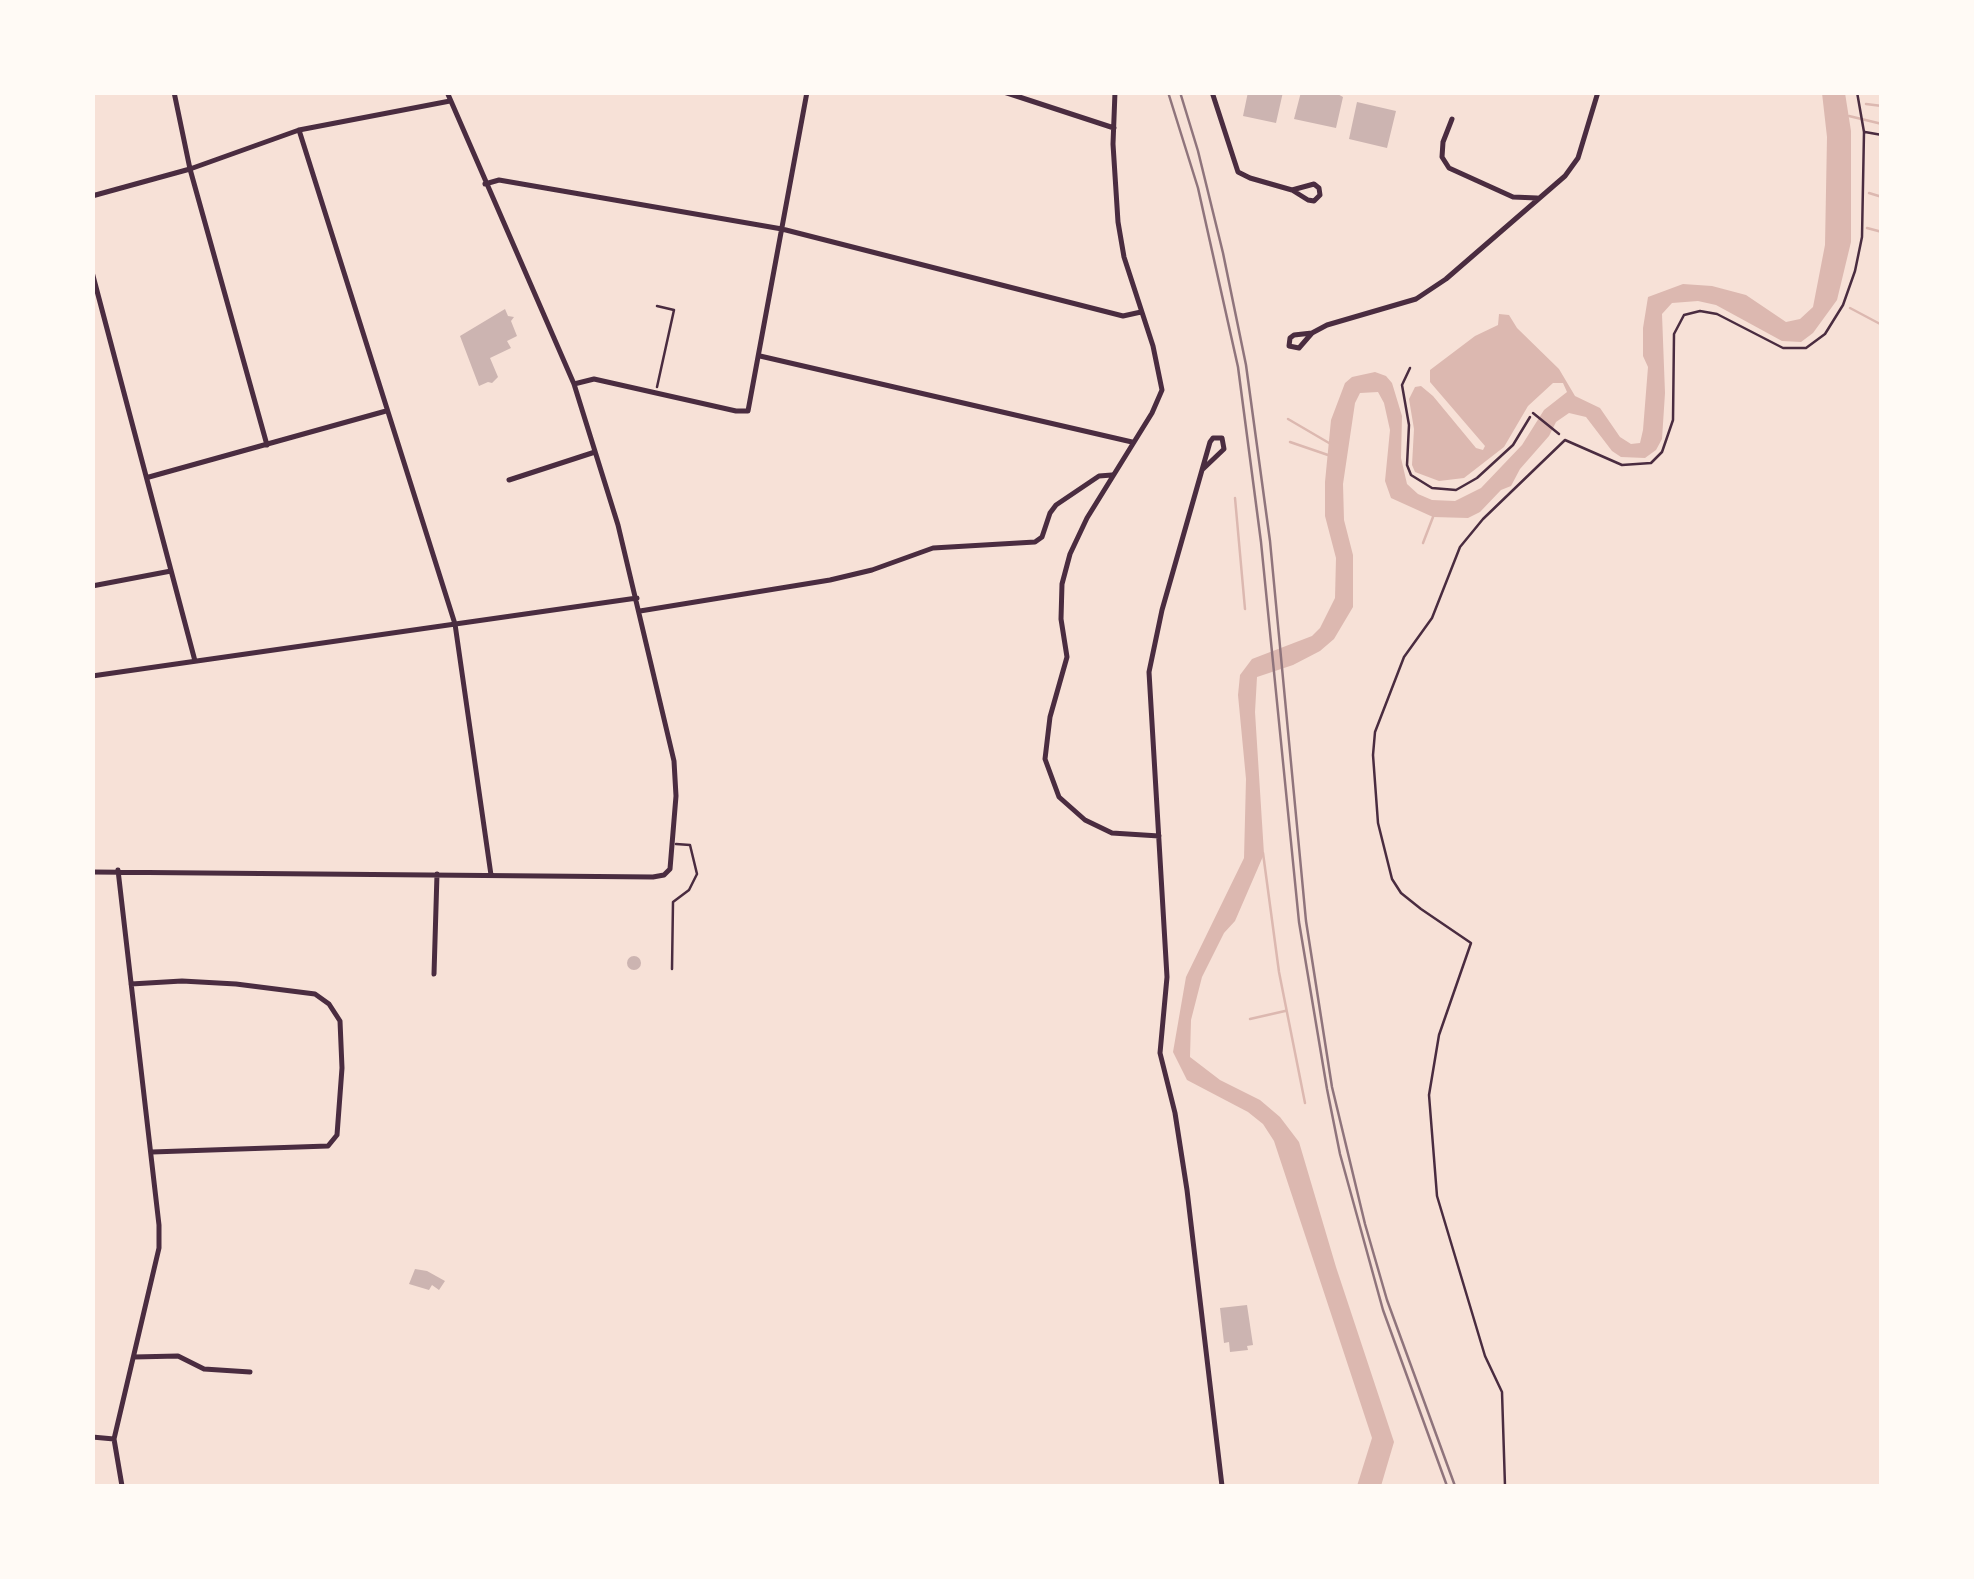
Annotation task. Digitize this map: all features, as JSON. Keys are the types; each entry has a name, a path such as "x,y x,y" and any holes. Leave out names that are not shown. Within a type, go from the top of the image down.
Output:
{"street":[{"path":"174,92 190,169 267,445"},
{"path":"92,872 661,876 668,872 674,844 674,761 637,598 574,384 447,92"},
{"path":"574,384 594,379 736,411 749,409 807,92"},
{"path":"1004,92 1114,128"},
{"path":"1115,92 1118,222 1124,257 1157,360 1162,390 1070,554 1062,584 1066,656 1050,717 1045,759 1059,797 1085,820 1112,833 1159,836"},
{"path":"1212,92 1238,172 1292,190 1314,202 1320,195 1317,185 1292,190"},
{"path":"1312,333 1327,325 1416,300 1446,279 1565,176 1578,158 1598,92"},
{"path":"92,196 190,169 299,130 450,101"},
{"path":"1452,119 1442,157 1448,168 1513,197 1540,198"},
{"path":"299,130 456,624 491,875"},
{"path":"485,184 498,180 782,230 1123,316 1141,312"},
{"path":"92,272 195,661"},
{"path":"760,356 1133,442"},
{"path":"149,478 386,411"},
{"path":"1203,468 1224,449 1225,442 1218,436 1210,442 1162,610 1149,672 1167,977 1160,1052 1175,1112 1187,1190 1222,1486"},
{"path":"508,480 595,452"},
{"path":"640,610 830,580 933,548 1035,542 1042,538 1056,505 1098,476 1112,475"},
{"path":"92,586 171,571"},
{"path":"92,676 637,598"},
{"path":"118,870 152,1152 159,1248 114,1438 122,1486"},
{"path":"434,974 437,874"},
{"path":"132,984 236,984 315,994 329,1004 340,1021 342,1068 337,1135 328,1146 152,1152"},
{"path":"134,1356 178,1356 204,1369 250,1372"},
{"path":"92,1437 114,1438"}],"lane":[{"path":"672,968 674,902 688,890 697,874 690,845 674,844"}],"path":[{"path":"1505,1486 1502,1392 1485,1356 1437,1196 1429,1095 1438,1034 1471,943 1421,909 1392,879 1378,824 1373,754 1379,716 1397,672 1432,618 1460,547 1483,519 1566,440 1622,465 1651,462 1662,452 1673,420 1674,334 1684,316 1700,311 1717,314 1790,350 1806,348 1825,334 1843,304 1860,254 1864,132 1858,92"},
{"path":"1864,132 1882,134"},
{"path":"655,393 674,310 657,306"},
{"path":"1410,368 1402,385 1408,425 1407,465 1410,475 1432,488 1456,490 1477,478 1512,445 1531,415 1558,434"}],"shaded area":[{"path":"1822,93 1845,93 1851,131 1851,242 1837,300 1813,333 1801,342 1782,341 1716,305 1698,301 1672,303 1662,314 1665,393 1662,439 1656,450 1645,458 1621,457 1586,417 1569,413 1556,422 1511,486 1468,518 1433,517 1391,498 1385,481 1390,430 1384,403 1378,392 1360,393 1355,403 1343,484 1344,520 1353,555 1353,607 1334,639 1320,651 1257,677 1255,712 1264,854 1235,921 1224,933 1202,977 1191,1020 1190,1057 1220,1080 1260,1100 1280,1117 1299,1142 1394,1442 1381,1486 1357,1486 1372,1438 1274,1141 1263,1124 1248,1112 1187,1080 1173,1052 1186,977 1244,858 1246,779 1238,695 1240,675 1252,659 1312,636 1335,598 1336,558 1325,516 1325,482 1331,420 1345,383 1352,377 1375,372 1392,383 1402,416 1401,458 1407,484 1432,500 1455,501 1481,488 1522,445 1544,410 1567,392 1563,383 1553,383 1528,406 1504,447 1464,478 1439,481 1415,472 1409,399 1415,387 1421,386 1433,396 1476,448 1483,450 1485,446 1430,382 1430,370 1475,336 1498,325 1499,314 1509,315 1559,369 1575,396 1600,408 1620,437 1631,444 1640,443 1643,430 1648,367 1643,356 1643,328 1648,297 1683,284 1712,286 1746,295 1786,322 1800,319 1813,307 1825,245 1827,137"}],"building":[{"path":"1248,92 1283,92 1276,123 1243,116"},
{"path":"1301,92 1334,92 1343,97 1336,128 1294,119"},
{"path":"1357,102 1396,111 1387,148 1349,139"},
{"path":"505,309 508,316 514,317 511,321 517,336 507,341 511,348 490,358 498,377 479,386 460,336"},
{"path":"634,956 641,963 634,970 627,963"},
{"path":"415,1269 445,1281 439,1290 432,1285 429,1290 409,1284"},
{"path":"1247,1305 1253,1345 1247,1346 1248,1350 1230,1352 1229,1342 1224,1343 1220,1308"}],"waterway":[{"path":"1866,104 1882,106"},
{"path":"1849,116 1882,124"},
{"path":"1869,193 1882,197"},
{"path":"1867,228 1882,232"},
{"path":"1850,308 1882,325"},
{"path":"1288,419 1329,443"},
{"path":"1290,442 1328,455"},
{"path":"1235,498 1245,609"},
{"path":"1423,543 1433,517"},
{"path":"1263,853 1279,972 1305,1103"},
{"path":"1250,1019 1285,1011"}],"tram line":[{"path":"1180,92 1223,253 1246,365 1270,541 1306,921 1332,1087 1387,1300 1455,1486"}],"railway":[{"path":"1168,92 1198,188 1238,367 1261,542 1299,922 1340,1154 1383,1310 1447,1486"}]}
